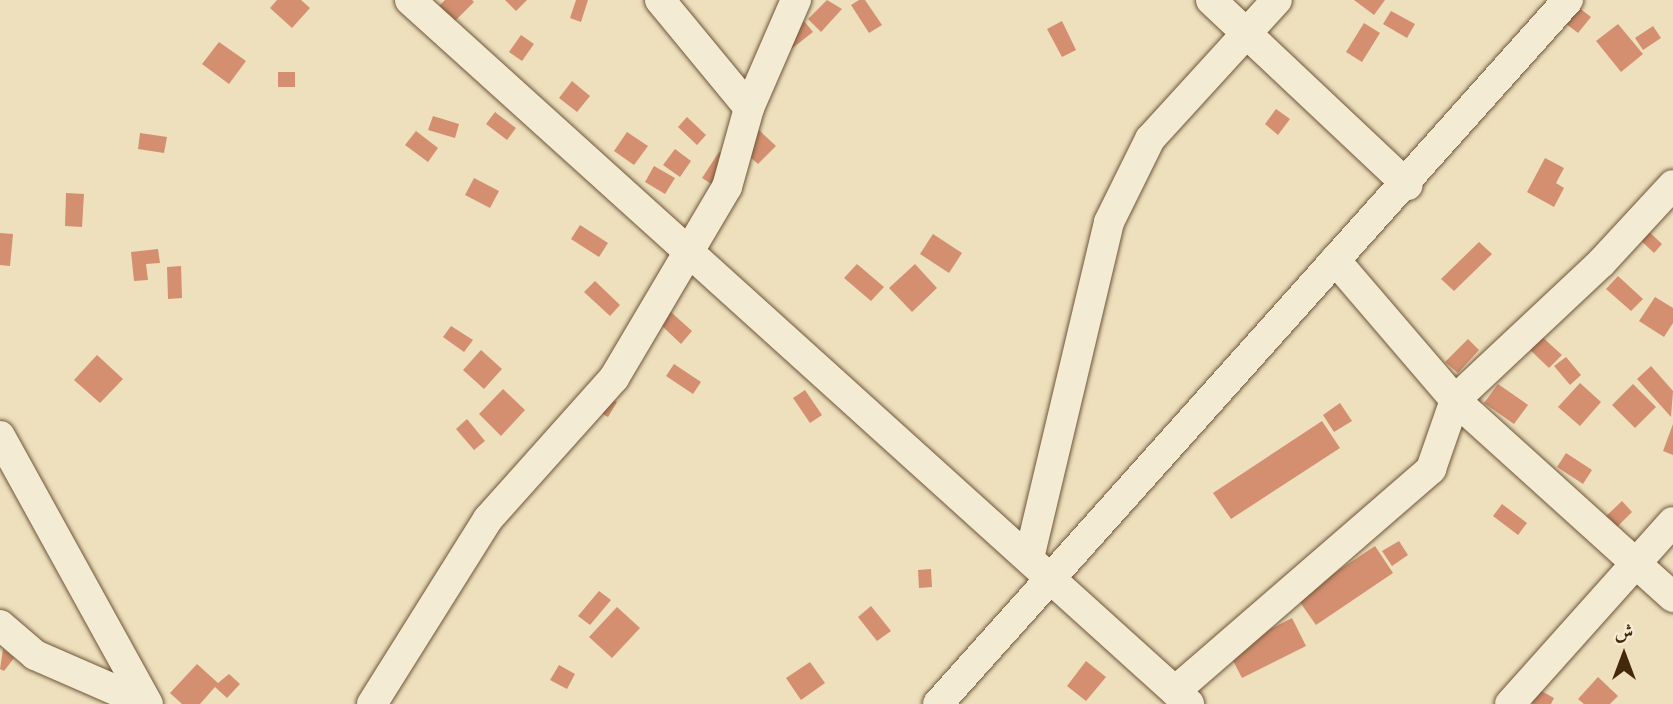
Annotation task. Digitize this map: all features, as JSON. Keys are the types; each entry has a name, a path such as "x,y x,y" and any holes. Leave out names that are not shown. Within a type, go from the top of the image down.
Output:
{"street":[{"path":"410,0 1182,698 1431,468 1455,401 1601,263 1673,185"},
{"path":"660,0 749,108"},
{"path":"372,704 488,519 614,377 727,187 749,108 796,0"},
{"path":"1211,0 1407,185"},
{"path":"1029,558 1109,222 1150,139 1244,31 1277,0"},
{"path":"938,704 1335,260 1407,185 1568,0"},
{"path":"1335,260 1455,401 1673,597"},
{"path":"0,436 147,704"},
{"path":"1510,704 1673,522"},
{"path":"0,625 35,655 147,704"}],"building":[{"path":"277,0 301,0 310,8 292,28 270,8"},
{"path":"445,0 474,2 455,21 439,6"},
{"path":"505,0 527,0 516,11"},
{"path":"576,0 588,0 581,22 570,18"},
{"path":"827,0 842,9 821,32 808,19"},
{"path":"865,0 882,25 869,33 851,5"},
{"path":"1354,0 1385,0 1374,15"},
{"path":"1578,7 1591,17 1578,33 1565,23"},
{"path":"1391,11 1415,24 1407,38 1383,24"},
{"path":"804,21 813,32 790,50 782,39"},
{"path":"1062,21 1076,50 1062,57 1047,29"},
{"path":"1364,23 1380,33 1362,62 1346,52"},
{"path":"1618,24 1643,54 1621,72 1596,41"},
{"path":"1653,26 1661,38 1643,50 1635,38"},
{"path":"521,35 534,44 522,61 509,52"},
{"path":"219,42 246,61 229,84 202,64"},
{"path":"278,72 295,72 295,87 278,87"},
{"path":"572,81 590,96 577,112 559,98"},
{"path":"1276,109 1290,119 1278,135 1265,124"},
{"path":"495,112 516,128 507,140 486,124"},
{"path":"433,116 459,124 455,138 428,130"},
{"path":"744,116 776,146 758,164 726,135"},
{"path":"687,117 706,135 697,145 678,127"},
{"path":"416,131 438,148 428,162 405,145"},
{"path":"627,132 648,146 634,165 614,151"},
{"path":"140,133 167,137 164,153 138,149"},
{"path":"675,149 691,161 680,177 663,165"},
{"path":"719,152 736,164 719,189 702,178"},
{"path":"1545,158 1564,168 1556,183 1564,188 1554,207 1527,192"},
{"path":"654,166 675,178 665,194 645,182"},
{"path":"474,178 499,191 490,208 465,195"},
{"path":"66,193 84,194 82,227 65,226"},
{"path":"580,225 608,243 599,257 571,239"},
{"path":"1643,226 1662,244 1654,253 1635,235"},
{"path":"0,233 13,234 10,266 0,265"},
{"path":"933,234 962,253 949,273 920,254"},
{"path":"1479,242 1492,254 1454,291 1441,279"},
{"path":"158,249 160,263 146,264 148,280 134,281 131,252"},
{"path":"857,264 884,287 871,301 844,278"},
{"path":"915,264 937,288 912,312 889,288"},
{"path":"181,266 182,298 168,299 167,267"},
{"path":"1618,276 1643,299 1631,311 1606,289"},
{"path":"595,281 620,305 610,316 584,292"},
{"path":"1655,297 1673,308 1673,323 1664,337 1639,321"},
{"path":"671,312 692,331 681,344 660,324"},
{"path":"451,326 473,340 464,352 443,337"},
{"path":"1539,334 1562,355 1549,368 1527,347"},
{"path":"1468,339 1479,350 1458,373 1445,362"},
{"path":"481,350 502,369 484,389 463,370"},
{"path":"97,355 123,379 100,403 74,380"},
{"path":"1566,357 1581,375 1570,385 1554,366"},
{"path":"674,364 701,382 693,394 666,376"},
{"path":"1651,366 1673,391 1671,417 1637,379"},
{"path":"1580,383 1601,402 1580,426 1558,407"},
{"path":"1498,384 1528,405 1514,424 1484,403"},
{"path":"1633,384 1656,407 1635,428 1612,405"},
{"path":"592,388 617,402 608,417 583,403"},
{"path":"503,389 525,410 501,436 479,414"},
{"path":"805,390 822,415 810,423 793,398"},
{"path":"1340,403 1352,421 1334,432 1323,415"},
{"path":"467,419 485,441 474,450 456,429"},
{"path":"1322,421 1340,448 1231,519 1213,493"},
{"path":"1673,424 1673,455 1663,451"},
{"path":"1566,453 1592,470 1583,484 1557,467"},
{"path":"1622,501 1632,512 1614,530 1603,519"},
{"path":"1502,504 1527,523 1518,535 1493,516"},
{"path":"1399,541 1408,555 1392,566 1382,551"},
{"path":"1375,546 1393,573 1316,625 1297,598"},
{"path":"931,569 932,587 919,588 918,570"},
{"path":"599,591 611,600 590,625 578,616"},
{"path":"871,606 891,631 877,641 858,617"},
{"path":"617,607 640,628 612,658 589,637"},
{"path":"1292,618 1306,646 1242,678 1228,651"},
{"path":"3,649 14,658 4,671 0,669"},
{"path":"1086,661 1106,677 1086,701 1067,686"},
{"path":"810,662 825,683 801,700 786,678"},
{"path":"197,664 218,683 229,674 240,684 227,698 215,687 200,704 182,704 170,693"},
{"path":"559,665 575,674 567,689 550,680"},
{"path":"1598,677 1618,696 1610,704 1584,704 1578,699"},
{"path":"1529,684 1554,698 1551,704 1534,704 1522,697"}]}
